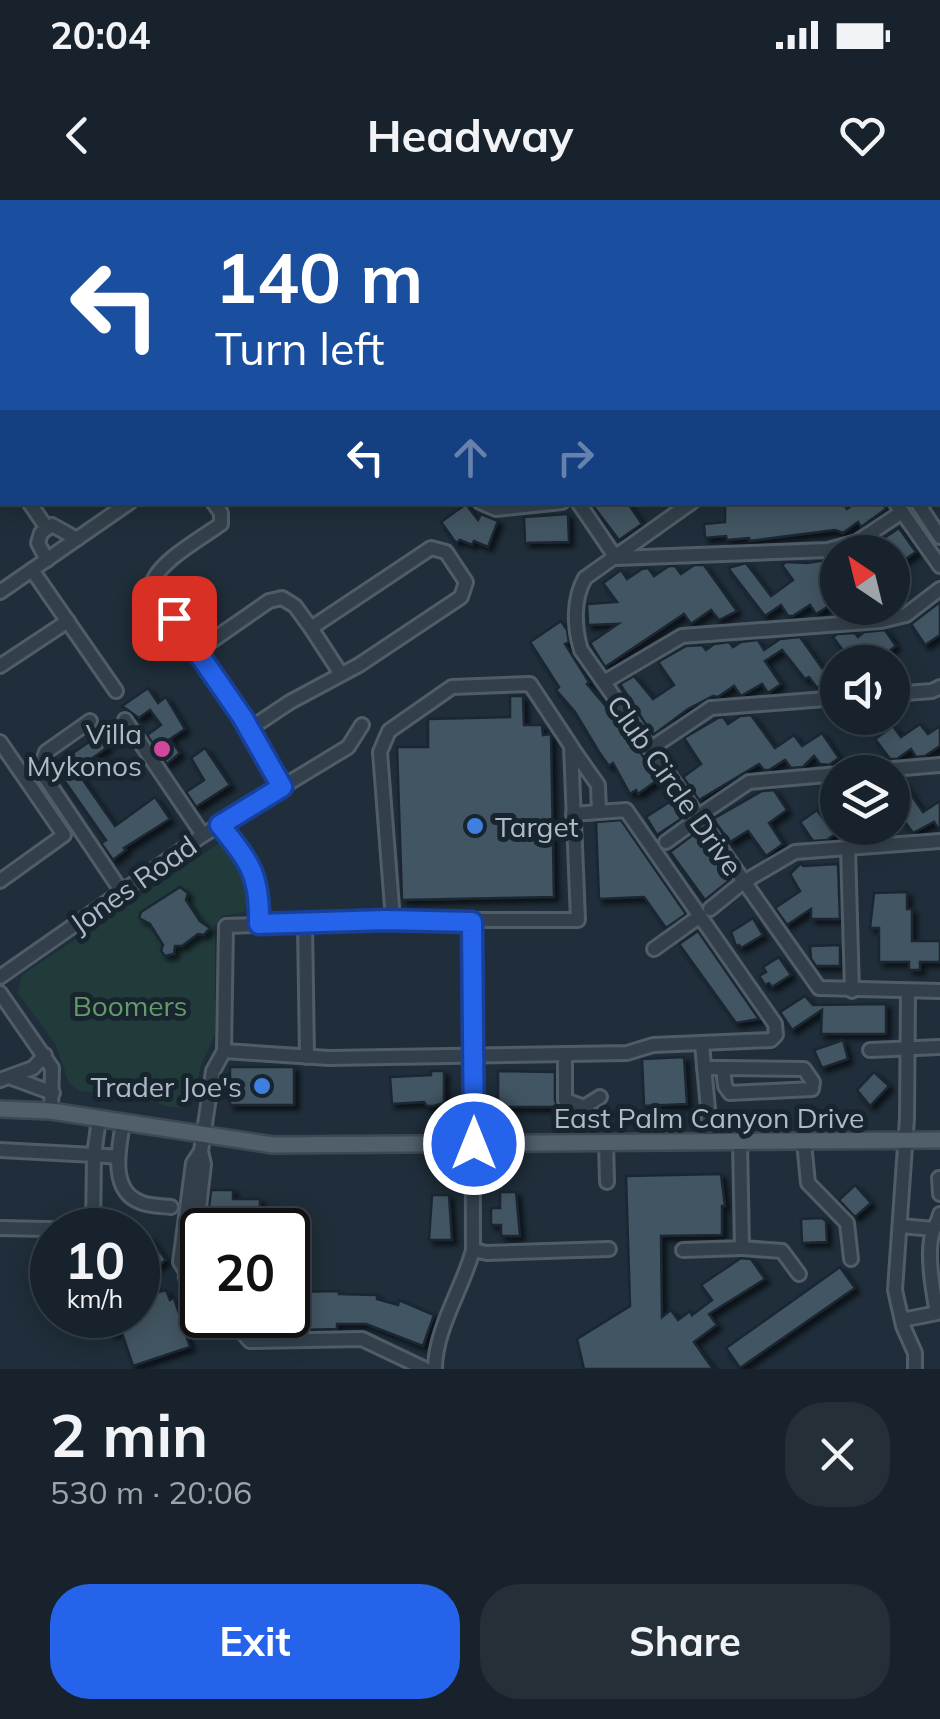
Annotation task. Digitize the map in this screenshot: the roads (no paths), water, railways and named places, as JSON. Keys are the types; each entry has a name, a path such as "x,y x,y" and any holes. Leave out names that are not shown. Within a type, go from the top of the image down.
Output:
{"main road":[{"name":"East Palm Canyon Drive","path":"0,1109 51,1111 99,1119 202,1144 940,1140"}],"street":[{"path":"31,505 46,527"},
{"path":"0,592 126,505"},
{"path":"216,505 221,524 166,564 154,576 152,585 282,787"},
{"path":"487,505 496,509 534,505"},
{"path":"580,505 616,558 828,550 857,542 899,507 940,566"},
{"name":"Club Circle Drive","path":"685,505 585,578 577,592 576,634 581,650 742,884 819,988 940,991"},
{"path":"919,505 937,528"},
{"path":"47,560 38,543 46,527 52,524 77,540"},
{"path":"248,730 461,598 466,582 446,552 431,548 311,628"},
{"path":"32,570 116,691"},
{"path":"604,682 682,636 881,621 906,615 940,589"},
{"path":"197,651 269,601 282,598 295,606 341,674"},
{"path":"0,666 68,621"},
{"path":"393,920 380,752 389,731 452,688 530,684 598,785 600,812"},
{"path":"910,691 940,687"},
{"path":"650,749 711,708 820,699"},
{"path":"125,720 203,835"},
{"path":"90,721 46,752 40,770 122,892"},
{"name":"Jones Road","path":"0,977 203,835 348,747 362,725"},
{"path":"0,742 64,835 0,881"},
{"path":"190,1208 196,1179 193,1162 202,1144 212,1071 224,1051 226,926 393,920 578,920 571,746"},
{"path":"910,768 940,765"},
{"path":"666,842 749,782 820,776"},
{"path":"224,1051 307,1057 627,1054 654,1044 770,1040 776,1035 776,1024 705,912 626,810 572,814"},
{"path":"220,825 254,871 259,924"},
{"path":"654,950 742,884 795,852 940,842"},
{"path":"848,848 852,991"},
{"path":"435,1369 446,1322 474,1250 472,922"},
{"path":"305,923 307,1057"},
{"path":"0,992 52,1068 51,1111"},
{"path":"908,992 906,1140 896,1290 915,1353 915,1369"},
{"path":"702,1044 710,1141"},
{"path":"870,1050 940,1047"},
{"path":"564,1054 565,1100 584,1107 600,1097"},
{"path":"6,1079 33,1068 45,1055"},
{"path":"704,1068 723,1068 769,1068 804,1069 813,1082 812,1089 730,1093 723,1068"},
{"path":"6,1079 54,1093"},
{"path":"0,1228 93,1230 94,1155 99,1119"},
{"path":"122,1123 120,1183 138,1202 171,1207"},
{"path":"740,1141 742,1248"},
{"path":"606,1142 607,1182"},
{"path":"804,1142 808,1183 847,1223 851,1258"},
{"path":"0,1150 118,1157"},
{"path":"939,1178 940,1194"},
{"path":"902,1320 938,1313 931,1278 933,1230 940,1214"},
{"path":"901,1226 933,1230"},
{"path":"474,1250 487,1253 609,1249"},
{"path":"683,1250 782,1251 799,1274"},
{"path":"247,1338 362,1338 424,1369"}],"place":[{"name":"Villa Mykonos","path":"162,749"},
{"name":"Target","path":"475,826"},
{"name":"Trader Joe's","path":"262,1086"}],"park label":[{"name":"Boomers","path":"130,1005"}]}
